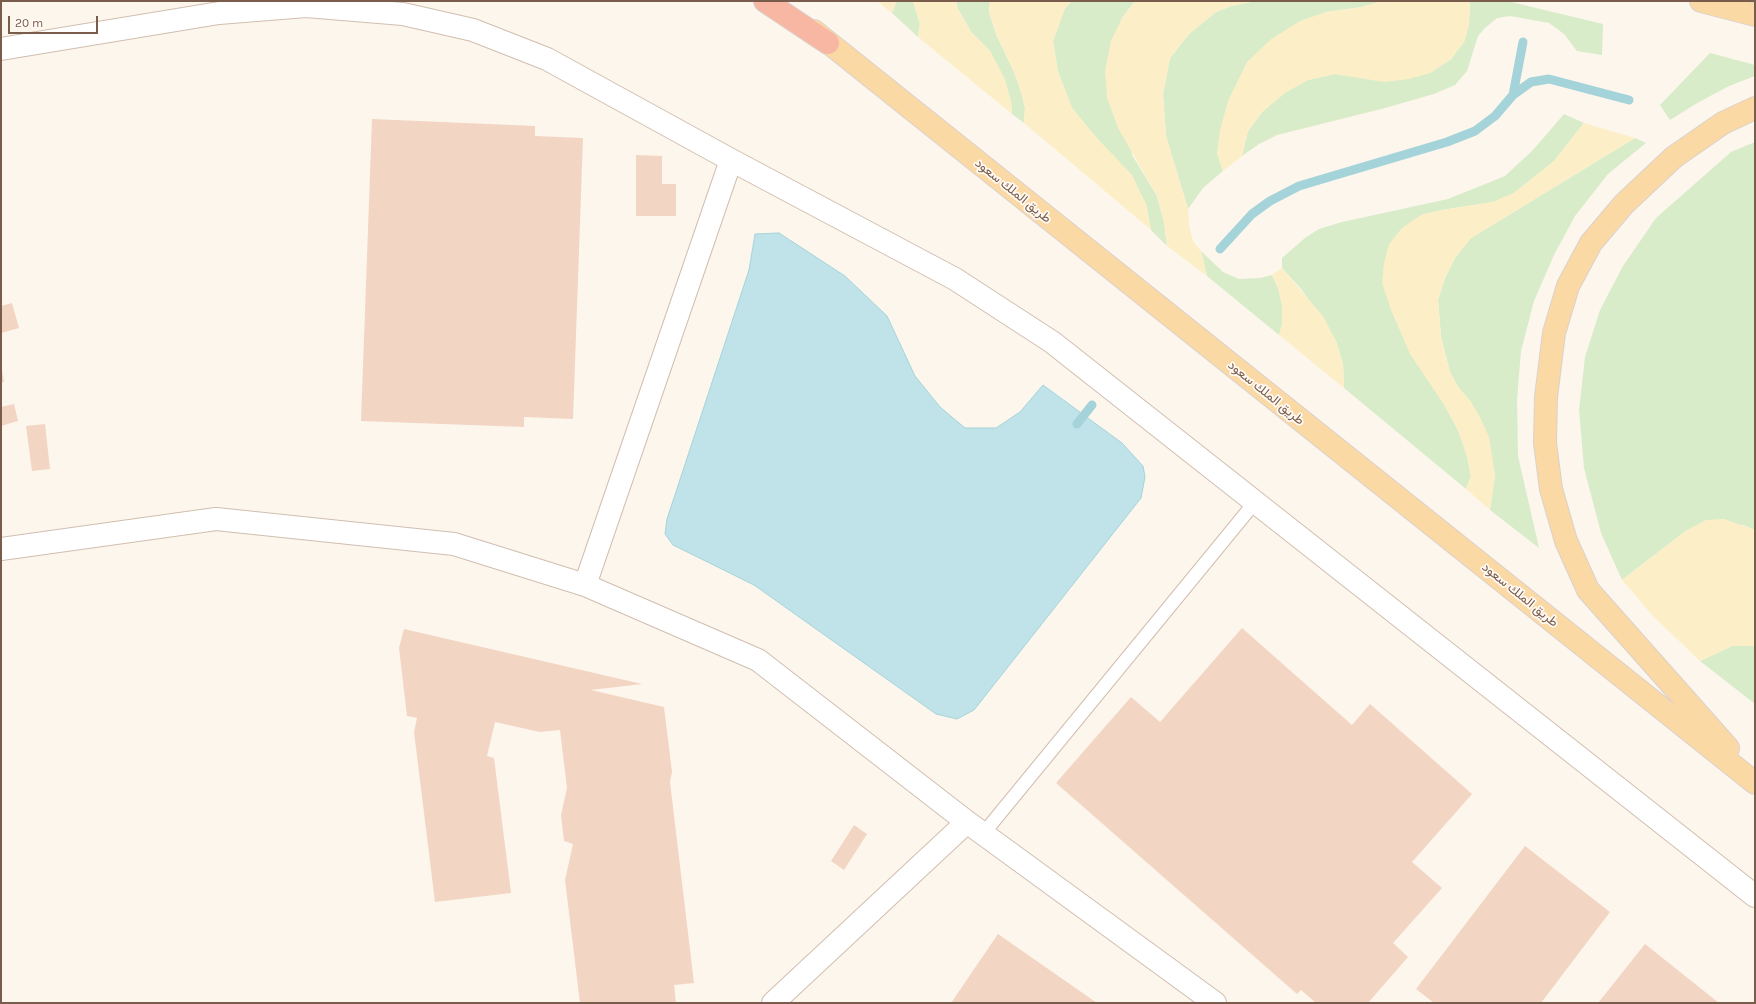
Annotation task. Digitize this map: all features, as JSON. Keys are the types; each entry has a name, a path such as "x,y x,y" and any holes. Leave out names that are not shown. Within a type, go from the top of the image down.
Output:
{"highway":[{"path":"765,1 828,43"}],"main road":[{"name":"طريق الملك سعود","path":"780,1 828,43 1755,782"},
{"path":"1701,1 1755,15"},
{"path":"1755,108 1723,123 1674,157 1624,204 1591,243 1568,286 1554,332 1546,397 1545,443 1550,489 1566,541 1588,590 1755,778"}],"street":[{"path":"1,49 219,13 306,6 403,14 473,30 547,59 731,160 961,283 1052,342 1256,501 1755,896"},
{"path":"585,585 731,160"},
{"path":"1,549 216,519 454,544 585,585 758,660 975,828 1215,1003"},
{"path":"773,1003 975,828"}],"lane":[{"path":"975,828 1256,501"}],"green space":[{"path":"895,1 913,1 920,24 918,37 892,13 896,3"},
{"path":"956,1 990,1 989,12 996,34 1014,72 1021,92 1025,108 1024,123 1012,114 1011,101 990,51 971,32 958,9"},
{"path":"1072,1 1135,1 1122,18 1132,155 1157,196 1164,222 1167,246 1151,230 1146,204 1072,108 1058,72 1053,41 1065,8"},
{"path":"1256,1 1382,1 1362,7 1326,12 1217,153 1223,171 1203,188 1188,209 1166,136 1163,94 1170,58 1189,34 1216,12 1231,6"},
{"path":"1470,1 1507,1 1603,24 1602,55 1577,51 1564,34 1549,23 1510,16 1497,18 1478,36 1467,71 1455,85 1434,94 1385,108 1277,135 1259,144 1242,156 1248,131 1263,111 1286,92 1308,80 1334,74 1430,73 1451,59 1464,42 1469,25"},
{"path":"1710,53 1755,65 1755,76 1729,86 1670,120 1660,105"},
{"path":"1564,114 1584,123 1554,161 1514,193 1493,202 1421,215 1445,406 1458,430 1467,456 1471,476 1466,489 1344,388 1343,364 1336,341 1302,290 1282,268 1282,258 1305,238 1319,229 1342,222 1448,199 1505,176 1533,150"},
{"path":"1635,138 1646,143 1608,174 1575,216 1554,255 1534,301 1521,351 1517,400 1518,456 1539,548 1490,510 1495,475 1471,402 1458,387 1450,372 1441,337 1438,300 1445,278 1455,258 1471,238"},
{"path":"1755,142 1755,530 1743,525 1687,530 1622,580 1601,533 1584,468 1579,410 1585,357 1600,310 1623,266 1656,218 1731,152"},
{"path":"1201,251 1223,272 1239,279 1260,278 1272,275 1278,288 1282,305 1282,325 1279,335 1207,276"},
{"path":"1732,646 1755,646 1755,704 1700,661"}],"sand":[{"path":"877,1 895,1 896,3 892,13"},
{"path":"913,1 956,1 958,9 971,32 990,51 1005,79 1011,101 1012,114 918,37 920,24"},
{"path":"990,1 1072,1 1065,8 1053,41 1058,72 1072,108 1098,139 1132,175 1146,204 1151,230 1024,123 1025,108 1021,92 1014,72 996,34 989,12"},
{"path":"1135,1 1256,1 1231,6 1216,12 1189,34 1170,58 1163,94 1166,136 1188,209 1189,225 1193,241 1201,251 1207,276 1167,246 1164,222 1157,196 1118,128 1107,98 1105,71 1111,41 1122,18"},
{"path":"1382,1 1470,1 1469,25 1464,42 1451,59 1430,73 1409,79 1384,82 1334,74 1308,80 1286,92 1263,111 1248,131 1242,156 1223,171 1217,153 1220,130 1228,101 1247,62 1270,40 1300,21 1326,12 1362,7"},
{"path":"1584,123 1635,138 1471,238 1455,258 1445,278 1438,300 1441,337 1450,372 1458,387 1471,402 1480,417 1489,437 1495,475 1490,510 1466,489 1471,476 1467,456 1458,430 1445,406 1410,354 1391,310 1382,283 1384,263 1389,244 1402,228 1421,215 1493,202 1514,193 1554,161"},
{"path":"1282,268 1323,316 1336,341 1343,364 1344,388 1279,335 1282,325 1282,305 1278,288 1272,275"},
{"path":"1724,519 1755,530 1755,646 1732,646 1700,661 1654,617 1622,580 1687,530 1706,520"}],"water":[{"path":"779,233 845,276 887,316 915,376 940,407 965,428 996,428 1020,412 1043,385 1122,443 1143,466 1145,477 1141,498 974,710 957,719 936,714 754,585 673,545 665,534 667,519 749,270 755,234"}],"building":[{"path":"372,119 535,126 535,136 583,138 573,419 524,417 524,427 361,421"},
{"path":"636,155 662,156 662,184 676,184 676,216 636,216"},
{"path":"12,303 19,328 1,333 1,306"},
{"path":"1,365 4,382 1,382"},
{"path":"14,404 18,421 1,426 1,407"},
{"path":"45,424 50,469 32,471 26,426"},
{"path":"1242,628 1352,725 1370,704 1472,794 1412,862 1442,888 1393,943 1408,957 1368,1003 1316,1003 1301,990 1297,994 1056,783 1131,697 1160,722"},
{"path":"404,629 642,684 591,690 664,707 672,772 670,782 694,983 674,985 676,1003 580,1003 565,880 573,844 564,841 561,815 567,788 560,730 540,732 495,722 487,756 494,758 511,893 435,902 414,732 417,718 407,716 399,648"},
{"path":"854,825 867,834 844,870 831,861"},
{"path":"1525,846 1610,912 1541,1003 1434,1003 1416,989"},
{"path":"998,934 1097,1003 951,1003"},
{"path":"1645,944 1719,1003 1598,1003"}],"waterway":[{"path":"1513,95 1523,42"},
{"path":"1220,249 1252,214 1270,201 1299,186 1447,142 1475,131 1495,116 1513,95 1531,82 1549,79 1629,100"},
{"path":"1077,424 1092,405"}]}
